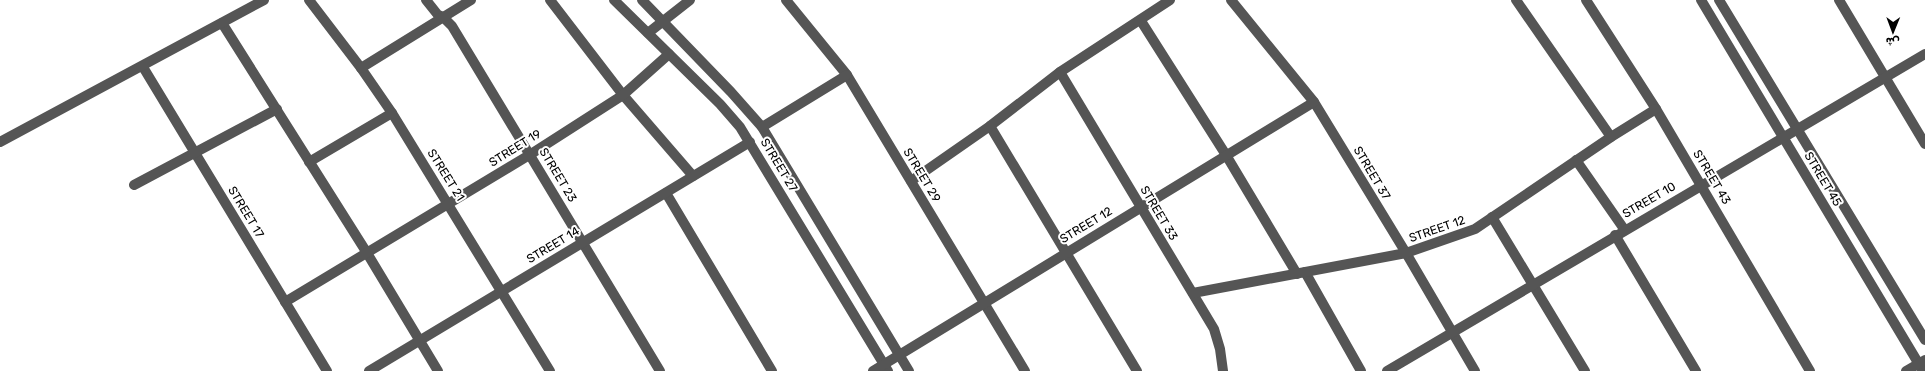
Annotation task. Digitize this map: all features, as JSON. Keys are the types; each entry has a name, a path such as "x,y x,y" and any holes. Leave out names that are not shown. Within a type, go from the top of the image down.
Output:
{"street":[{"path":"0,142 143,67 264,0"},
{"name":"STREET 21","path":"310,0 361,68 392,113 550,371"},
{"name":"STREET 23","path":"426,0 438,16 443,17 452,26 531,154 660,371"},
{"path":"361,68 471,0"},
{"path":"550,0 623,95 693,176"},
{"name":"STREET 27","path":"614,0 720,104 740,126 886,367"},
{"name":"STREET 27","path":"642,0 732,92 762,127 909,371"},
{"path":"648,33 690,0"},
{"name":"STREET 29","path":"786,0 847,75 1025,371"},
{"path":"911,181 990,126 1060,72 1141,21 1170,0"},
{"name":"STREET 37","path":"1231,0 1314,102 1406,253 1475,371"},
{"path":"1516,0 1611,137"},
{"name":"STREET 43","path":"1586,0 1702,184 1810,371"},
{"name":"STREET 45","path":"1701,0 1922,365"},
{"name":"STREET 45","path":"1718,0 1925,340"},
{"path":"1839,0 1925,144"},
{"path":"1141,21 1301,273 1361,371"},
{"path":"222,23 367,253 438,371"},
{"name":"STREET 19","path":"285,302 531,154 623,95 669,54"},
{"name":"STREET 10","path":"1387,371 1615,235 1784,138 1925,54"},
{"name":"STREET 17","path":"143,67 327,371"},
{"name":"STREET 33","path":"1060,72 1214,328 1220,348 1223,371"},
{"path":"762,127 847,75"},
{"name":"STREET 12","path":"872,371 886,367 899,354 1314,102"},
{"path":"134,185 277,109"},
{"name":"STREET 12","path":"1193,293 1406,253 1475,229 1576,160 1656,109"},
{"path":"309,162 392,113"},
{"path":"990,126 1137,371"},
{"name":"STREET 14","path":"369,371 750,142"},
{"path":"1576,160 1624,230"},
{"path":"666,193 772,371"},
{"path":"1492,216 1585,371"},
{"path":"1615,235 1696,371"},
{"path":"1906,371 1922,365"}]}
